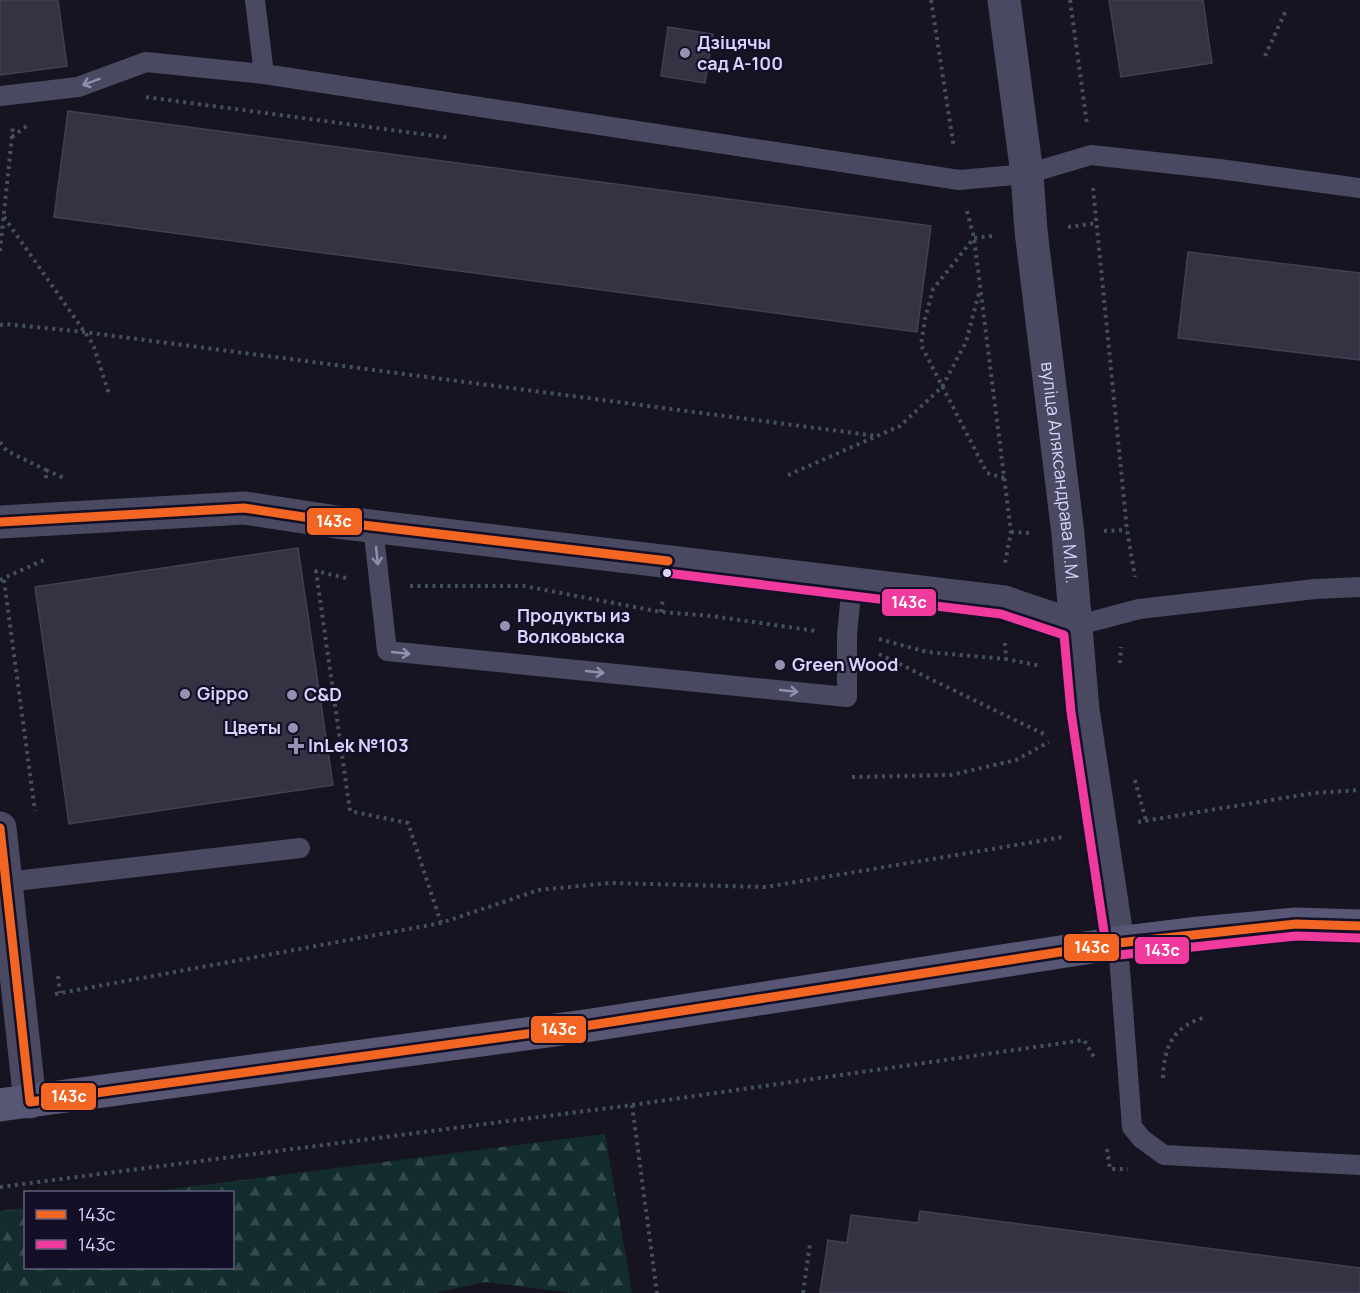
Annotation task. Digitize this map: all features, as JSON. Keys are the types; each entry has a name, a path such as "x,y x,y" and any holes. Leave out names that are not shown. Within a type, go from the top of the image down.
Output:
{"main road":[{"path":"15,1103 585,1026 1118,943 1296,924 1360,926"}],"street":[{"name":"вуліца Аляксандрава М.М.","path":"1004,0 1068,534 1083,710 1118,943"},
{"path":"0,522 244,508 373,526 1004,602 1075,626"},
{"path":"0,828 20,999 15,1103"}],"lane":[{"path":"255,0 264,74"},
{"path":"8,95 78,87 146,62 264,74 960,180 1026,174 1091,155 1360,188"},
{"path":"373,526 387,651 846,696 847,635 852,583"},
{"path":"1075,626 1139,609 1316,589 1360,587"},
{"path":"7,882 300,848"},
{"path":"1118,943 1132,1127 1142,1139 1164,1155 1360,1165"}],"path":[{"path":"931,0 960,180 974,238 1011,532 1005,560 1006,659 1048,668"},
{"path":"1070,0 1091,155 1127,530 1145,640 1121,648 1120,669"},
{"path":"1265,56 1287,8"},
{"path":"0,251 4,217 8,95"},
{"path":"141,97 462,139"},
{"path":"957,212 968,216"},
{"path":"4,217 93,344 109,394"},
{"path":"974,238 933,289 921,345 987,473 1004,478"},
{"path":"788,475 900,426 942,387 966,342 980,291"},
{"path":"0,326 6,324 84,332 877,436"},
{"path":"0,580 4,580 36,820"},
{"path":"852,777 951,775 1016,760 1054,739 869,649"},
{"path":"1134,777 1146,821"},
{"path":"20,999 441,923 539,890 610,883 766,887 1314,793 1360,790"},
{"path":"408,823 441,923"},
{"path":"57,970 60,993"},
{"path":"0,1187 632,1105 1084,1040 1109,1083 1162,1080 1163,1059 1171,1037 1193,1021 1206,1017"},
{"path":"632,1105 657,1293"},
{"path":"803,1293 810,1245"}],"green space":[{"path":"605,1134 632,1293 572,1293 486,1282 435,1293 0,1293 0,1211 24,1208 24,1269 234,1269 234,1191 155,1191"}],"building":[{"path":"0,0 58,0 67,66 0,75"},
{"path":"1109,0 1203,0 1212,63 1121,77"},
{"path":"668,27 713,34 705,83 661,76"},
{"path":"68,111 931,226 917,332 54,217"},
{"path":"1188,252 1360,273 1360,360 1178,338"},
{"name":"Gippo","path":"298,548 333,785 69,824 35,587"},
{"path":"920,1211 1360,1268 1360,1293 820,1293 828,1240 847,1243 851,1215 918,1223"}],"transit line":[{"name":"143c","path":"0,522 244,508 337,522 668,561"},
{"name":"143с","path":"667,573 1001,614 1064,635 1071,712 1106,945 1109,951 1119,955 1296,936 1360,938"},
{"name":"143c","path":"0,828 30,1102 585,1026 1118,943 1296,924 1360,926"}],"place":[{"name":"Дзіцячы сад А-100","path":"685,53"},
{"name":"Продукты из Волковыска","path":"505,626"},
{"name":"Green Wood","path":"780,665"},
{"name":"Gippo","path":"185,694"},
{"name":"C&D","path":"292,695"},
{"name":"Цветы","path":"293,728"},
{"name":"InLek №103","path":"296,746"}]}
